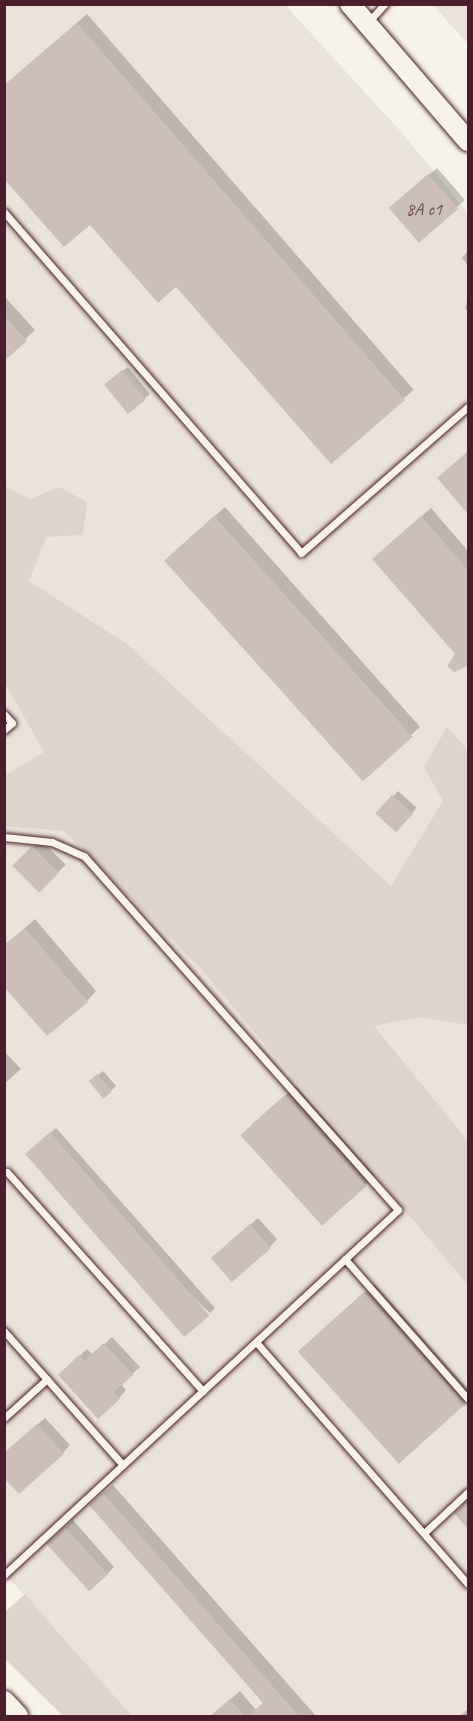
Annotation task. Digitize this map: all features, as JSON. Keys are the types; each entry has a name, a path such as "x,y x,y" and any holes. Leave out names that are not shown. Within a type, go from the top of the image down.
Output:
{"main road":[{"path":"4,1702 17,1716"}],"street":[{"path":"350,4 468,141"}],"lane":[{"path":"367,24 385,4"},
{"path":"4,212 301,553 468,407"},
{"path":"4,714 12,723 4,730"},
{"path":"4,837 52,842 84,856 398,1210 4,1575"},
{"path":"7,1172 203,1391"},
{"path":"345,1259 468,1399"},
{"path":"4,1331 123,1465"},
{"path":"256,1342 468,1584"},
{"path":"4,1418 47,1380"},
{"path":"424,1533 468,1492"}],"shaded area":[{"path":"4,5 285,5 402,133 468,213 468,1716 132,1716 5,1574"},
{"path":"433,5 468,5 468,44"},
{"path":"5,486 30,499 59,487 87,502 83,535 46,537 29,581 127,644 391,886 443,801 424,767 447,727 468,750 468,1025 421,1017 374,1026 468,1141 468,1285 201,969 64,831 5,826 4,776 44,752 5,683"},
{"path":"25,1594 132,1716 63,1716 5,1659 5,1612"}],"building":[{"path":"77,23 405,400 331,464 176,287 158,303 90,225 64,247 4,179 4,85"},
{"path":"428,174 458,209 419,243 389,208"},
{"path":"4,316 27,341 4,361"},
{"path":"122,370 146,400 128,414 104,384"},
{"path":"468,451 468,514 437,478"},
{"path":"214,516 413,737 363,782 164,561"},
{"path":"421,516 468,570 468,666 454,672 447,666 455,654 372,559"},
{"path":"392,795 413,814 396,832 375,814"},
{"path":"32,846 59,873 39,893 12,866"},
{"path":"25,928 88,1002 47,1036 4,987 4,945"},
{"path":"97,1074 112,1092 103,1099 89,1081"},
{"path":"285,1095 367,1186 322,1226 240,1135"},
{"path":"50,1132 209,1315 185,1337 25,1154"},
{"path":"250,1224 271,1248 232,1282 211,1258"},
{"path":"364,1292 465,1404 399,1464 298,1352"},
{"path":"104,1343 133,1375 114,1392 120,1399 98,1419 58,1375 79,1355 84,1361"},
{"path":"37,1424 64,1454 19,1494 4,1478 4,1453"},
{"path":"103,1493 299,1716 248,1716 263,1703 89,1505"},
{"path":"468,1500 468,1529 454,1513"},
{"path":"65,1527 108,1575 89,1591 46,1544"},
{"path":"230,1699 244,1716 210,1716"}]}
